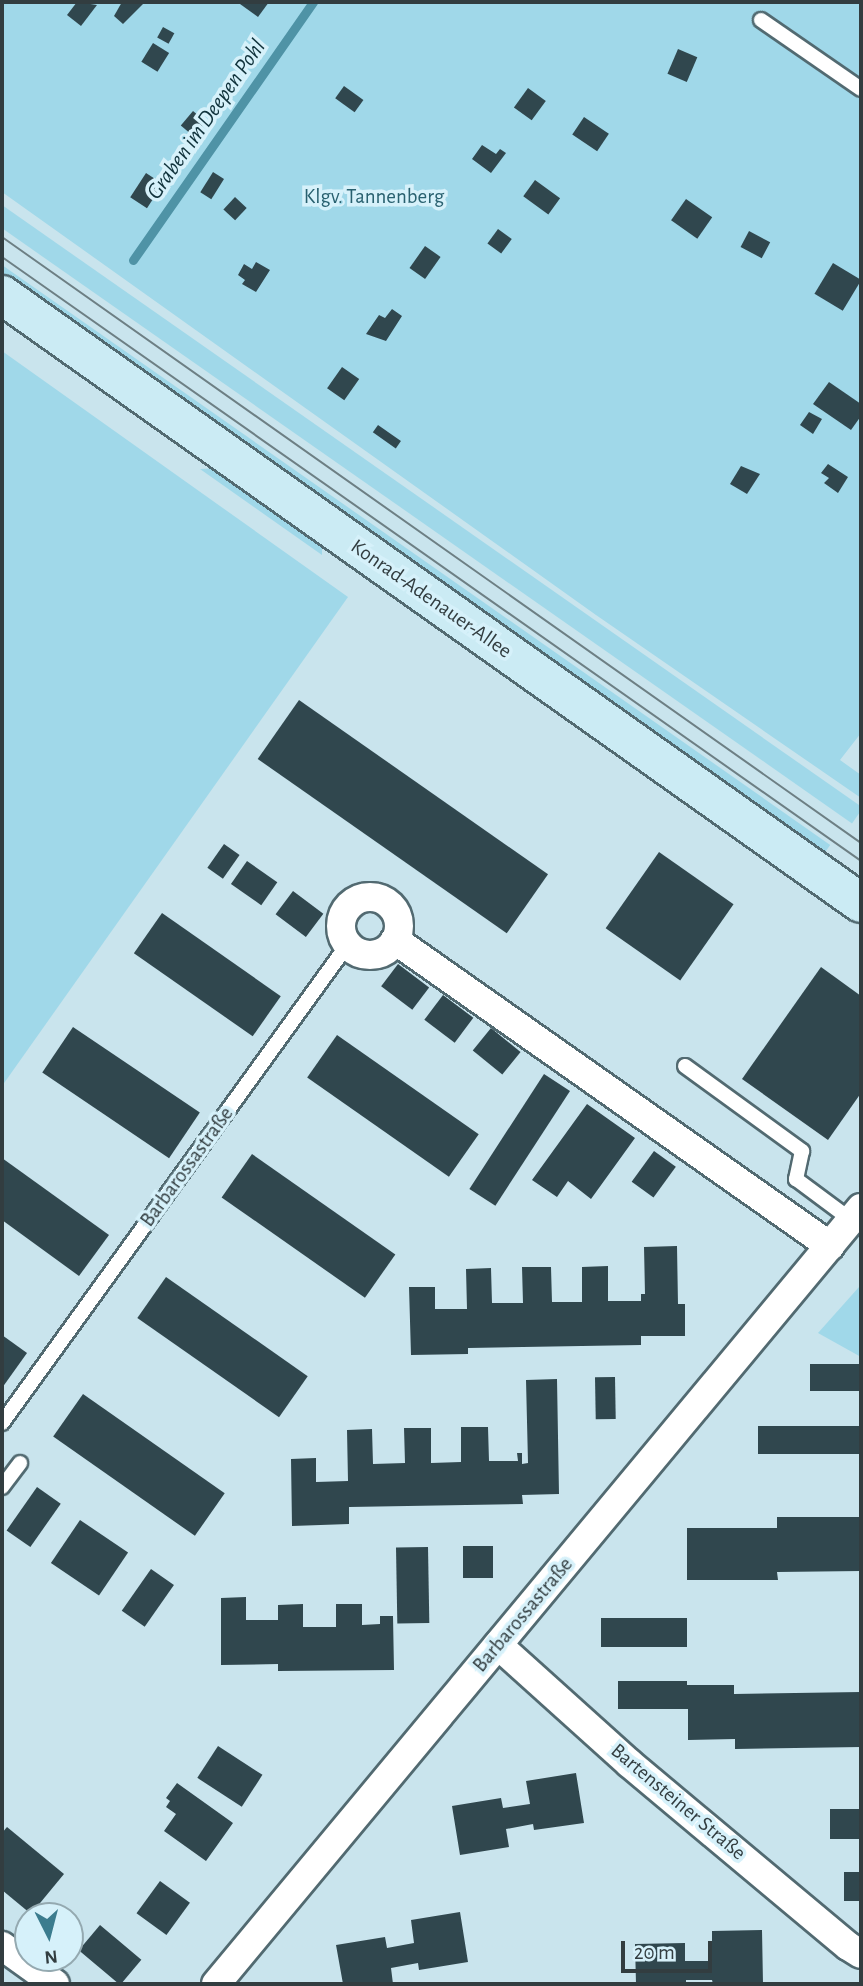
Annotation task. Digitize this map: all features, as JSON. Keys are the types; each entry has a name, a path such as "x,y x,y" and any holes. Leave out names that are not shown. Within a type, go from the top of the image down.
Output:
{"main road":[{"name":"Konrad-Adenauer-Allee","path":"2,295 861,902"}],"street":[{"path":"365,897 383,900 395,911 399,922 395,940 384,951 361,953 348,944 341,928 349,906 365,897"},
{"path":"395,940 830,1246"},
{"name":"Barbarossastraße","path":"216,1984 856,1214"},
{"name":"Bartensteiner Straße","path":"498,1645 629,1763 861,1954"},
{"path":"2,1946 55,1984"}],"lane":[{"path":"761,20 861,89"},
{"name":"Barbarossastraße","path":"2,1423 348,944"},
{"path":"685,1066 803,1151 796,1179 856,1214"},
{"path":"2,1487 20,1463"}],"green space":[{"name":"Klgv. Tannenberg","path":"2,2 861,2 861,733 840,760 861,775 861,798 596,615 2,192"},
{"path":"2,205 861,806 852,823 2,228"},
{"path":"2,265 830,845 824,853 2,277"},
{"path":"2,351 348,597 2,1086"},
{"path":"219,468 322,543 322,555 200,469"},
{"path":"859,1287 861,1288 861,1357 818,1333"}],"building":[{"path":"77,2 97,5 81,26 67,15"},
{"path":"122,2 145,2 123,24 114,16"},
{"path":"269,2 258,17 240,4"},
{"path":"163,27 174,33 169,44 157,37"},
{"path":"153,43 169,53 157,72 141,62"},
{"path":"678,49 697,57 687,82 667,74"},
{"path":"344,86 363,100 355,112 335,98"},
{"path":"528,88 546,101 532,120 514,107"},
{"path":"193,111 206,122 194,136 181,126"},
{"path":"584,117 609,134 597,151 572,134"},
{"path":"482,145 496,154 500,149 506,153 491,173 472,159"},
{"path":"213,172 224,179 211,199 200,192"},
{"path":"146,173 163,184 147,208 130,197"},
{"path":"535,180 560,198 548,214 523,196"},
{"path":"235,197 247,208 235,220 223,209"},
{"path":"686,199 712,217 697,239 671,220"},
{"path":"498,229 512,239 501,254 487,244"},
{"path":"749,231 770,242 762,258 741,247"},
{"path":"425,246 441,257 425,279 410,268"},
{"path":"256,262 270,270 256,292 242,284 245,280 238,275 244,264 252,269"},
{"path":"833,263 861,280 843,311 814,294"},
{"path":"392,309 402,316 386,341 366,334 379,315 385,318"},
{"path":"342,367 359,379 344,400 327,388"},
{"path":"829,382 861,404 861,416 851,430 813,404"},
{"path":"809,412 822,419 813,434 800,425"},
{"path":"378,425 401,441 396,448 373,432"},
{"path":"828,464 848,477 838,493 824,483 829,478 821,473"},
{"path":"741,466 760,474 747,494 730,484"},
{"path":"299,700 548,874 507,933 258,759"},
{"path":"224,844 240,855 223,879 207,868"},
{"path":"659,852 734,904 680,980 606,928"},
{"path":"247,861 277,882 261,905 231,884"},
{"path":"293,891 323,914 306,937 276,914"},
{"path":"162,913 281,996 253,1036 134,953"},
{"path":"398,964 429,987 412,1010 381,986"},
{"path":"821,967 861,996 861,1093 828,1140 742,1079"},
{"path":"443,995 473,1018 455,1043 424,1020"},
{"path":"73,1027 200,1113 169,1158 42,1073"},
{"path":"491,1028 521,1052 502,1074 473,1051"},
{"path":"337,1035 479,1134 449,1177 307,1078"},
{"path":"544,1074 570,1091 495,1206 469,1189"},
{"path":"587,1104 635,1138 591,1199 568,1181 557,1197 532,1180"},
{"path":"654,1151 676,1167 654,1198 632,1182"},
{"path":"252,1154 395,1254 365,1298 222,1197"},
{"path":"2,1158 109,1235 79,1276 2,1220"},
{"path":"677,1246 678,1304 685,1304 685,1336 641,1336 641,1345 468,1348 468,1354 411,1355 409,1287 435,1287 435,1309 467,1309 466,1269 491,1268 492,1303 523,1303 522,1267 551,1267 552,1302 582,1302 582,1267 608,1266 608,1301 641,1301 641,1294 645,1294 644,1247"},
{"path":"166,1277 308,1376 279,1417 137,1318"},
{"path":"2,1335 27,1353 2,1388"},
{"path":"810,1364 861,1364 861,1391 810,1391"},
{"path":"595,1377 615,1377 616,1419 596,1419"},
{"path":"557,1379 559,1494 522,1495 523,1504 349,1507 349,1524 292,1526 291,1459 316,1458 316,1482 348,1481 347,1430 372,1429 373,1464 405,1463 404,1428 431,1428 431,1463 461,1462 461,1427 488,1427 489,1461 518,1461 517,1453 522,1453 522,1464 528,1463 526,1380"},
{"path":"83,1394 225,1493 195,1536 53,1437"},
{"path":"758,1426 861,1426 861,1454 758,1454"},
{"path":"37,1487 61,1504 30,1547 7,1530"},
{"path":"777,1517 861,1517 861,1571 777,1572 778,1580 687,1580 687,1528 777,1528"},
{"path":"80,1520 128,1552 99,1596 51,1563"},
{"path":"463,1546 493,1546 493,1578 463,1578"},
{"path":"428,1547 429,1623 397,1624 396,1548"},
{"path":"151,1569 174,1585 145,1627 122,1611"},
{"path":"246,1597 246,1620 278,1620 278,1605 303,1604 303,1627 336,1627 336,1604 362,1604 362,1625 380,1624 380,1616 393,1616 394,1670 278,1671 278,1664 221,1665 221,1598"},
{"path":"601,1618 687,1618 687,1647 601,1647"},
{"path":"618,1681 687,1681 687,1685 734,1685 734,1694 861,1692 861,1747 735,1749 735,1739 688,1740 688,1709 618,1709"},
{"path":"218,1746 262,1775 242,1807 197,1778"},
{"path":"576,1773 584,1823 534,1830 533,1824 506,1829 509,1847 460,1855 452,1806 501,1798 503,1808 530,1804 526,1781"},
{"path":"177,1783 233,1823 206,1861 164,1831 176,1814 166,1807 170,1801 166,1798"},
{"path":"830,1809 861,1809 861,1839 830,1839"},
{"path":"7,1827 64,1874 41,1902 16,1902 2,1890 2,1833"},
{"path":"844,1872 861,1872 861,1901 844,1901"},
{"path":"160,1881 190,1903 166,1935 136,1913"},
{"path":"460,1912 468,1962 419,1970 418,1963 391,1968 393,1984 343,1984 336,1945 385,1937 387,1948 414,1943 411,1920"},
{"path":"100,1925 141,1960 121,1984 84,1955 84,1944"},
{"path":"762,1930 763,1984 713,1984 712,1980 686,1980 686,1984 636,1984 635,1944 685,1943 685,1961 712,1961 712,1931"}],"waterway":[{"name":"Graben im Deepen Pohl","path":"133,260 313,2"}],"tram line":[{"path":"2,237 861,843"},
{"path":"2,257 861,861"}]}
